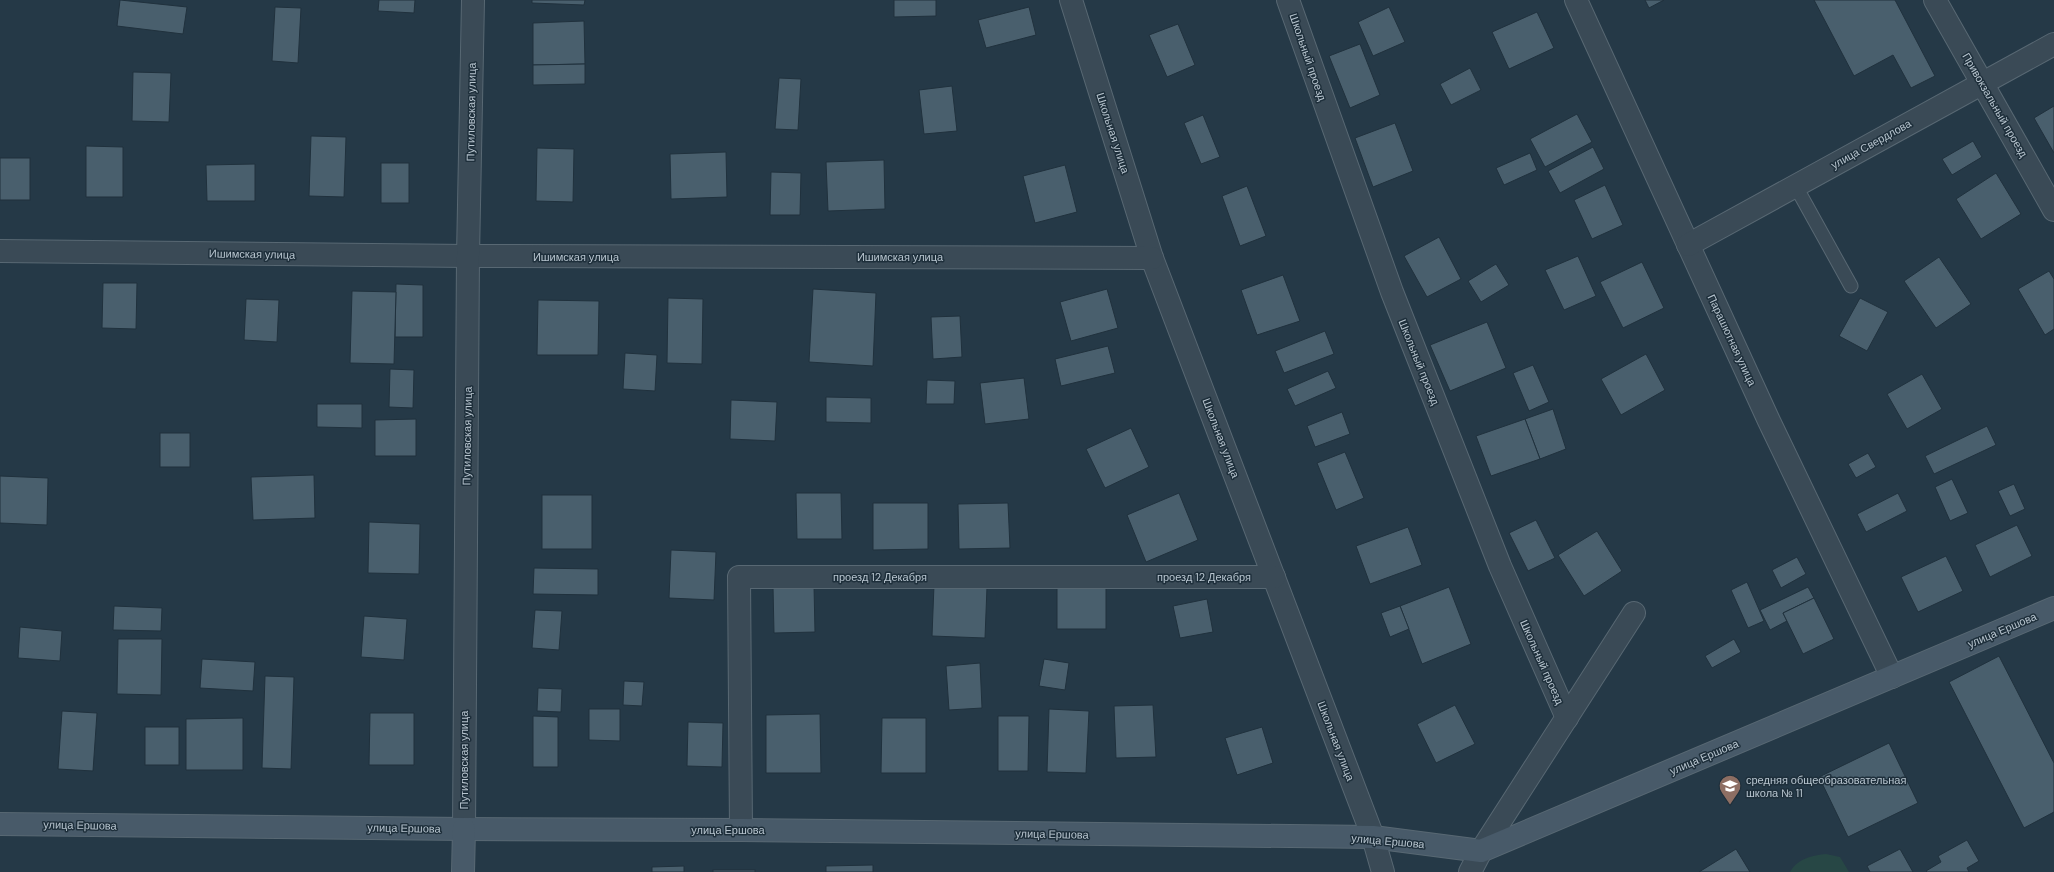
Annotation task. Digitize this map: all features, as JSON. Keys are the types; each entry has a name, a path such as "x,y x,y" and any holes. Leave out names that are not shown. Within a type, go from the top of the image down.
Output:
{"street":[{"name":"Путиловская улица","path":"463,872 468,256 473,0"},
{"name":"Школьная улица","path":"1071,0 1152,258 1373,837 1383,872"},
{"name":"Школьный проезд","path":"1288,0 1392,292 1500,566 1567,718"},
{"name":"Парашютная улица","path":"1576,0 1769,421 1892,677"},
{"name":"Привокзальный проезд","path":"1935,0 2054,210"},
{"name":"улица Свердлова","path":"1688,245 2054,44"},
{"name":"Ишимская улица","path":"0,251 468,256 1152,258"},
{"name":"проезд 12 Декабря","path":"741,830 739,577 1274,577"},
{"name":"улица Ершова","path":"0,824 1373,837 1480,851 2054,608"},
{"path":"1470,872 1480,851 1634,613"}],"lane":[{"path":"1795,185 1851,286"}],"green space":[{"path":"1826,854 1840,857 1849,872 1790,872 1797,864 1806,858"}],"building":[{"path":"120,0 187,7 183,34 117,26"},
{"path":"379,0 415,0 414,13 378,11"},
{"path":"532,0 585,0 584,5 532,3"},
{"path":"894,0 936,0 936,16 894,17"},
{"path":"1645,0 1664,0 1649,8"},
{"path":"1814,0 1895,0 1935,76 1911,88 1893,55 1854,76"},
{"path":"275,7 301,8 298,63 272,61"},
{"path":"1029,7 1036,35 986,48 978,20"},
{"path":"1389,7 1405,42 1373,56 1358,22"},
{"path":"1537,12 1554,48 1509,69 1492,32"},
{"path":"584,21 585,64 533,65 533,23"},
{"path":"1178,24 1195,65 1167,77 1149,35"},
{"path":"1360,44 1380,95 1350,108 1329,56"},
{"path":"585,64 585,84 533,85 533,65"},
{"path":"1470,68 1481,90 1451,105 1440,84"},
{"path":"133,72 171,73 169,122 132,121"},
{"path":"779,78 801,79 798,130 775,129"},
{"path":"952,86 957,131 924,134 919,90"},
{"path":"2054,106 2054,153 2034,118"},
{"path":"1577,114 1592,142 1545,167 1530,139"},
{"path":"1203,115 1220,157 1201,164 1184,123"},
{"path":"1395,123 1413,171 1373,187 1355,138"},
{"path":"311,136 346,137 344,197 309,196"},
{"path":"1973,141 1982,157 1952,175 1942,159"},
{"path":"86,146 123,147 123,197 86,197"},
{"path":"1593,147 1604,169 1560,193 1548,171"},
{"path":"537,148 574,149 573,202 536,201"},
{"path":"726,152 727,197 671,199 670,154"},
{"path":"1530,153 1537,170 1504,185 1496,168"},
{"path":"0,158 30,158 30,200 0,200"},
{"path":"884,160 885,209 828,211 826,162"},
{"path":"381,163 409,163 409,203 381,203"},
{"path":"255,164 255,201 207,201 206,165"},
{"path":"1065,165 1077,212 1035,223 1023,176"},
{"path":"771,172 801,173 800,215 770,215"},
{"path":"1996,173 2021,214 1981,239 1956,199"},
{"path":"1605,185 1623,225 1592,239 1574,200"},
{"path":"1247,186 1266,236 1240,246 1222,196"},
{"path":"1439,237 1461,279 1427,297 1404,256"},
{"path":"1578,256 1596,296 1564,310 1545,270"},
{"path":"1939,257 1971,304 1936,328 1904,281"},
{"path":"1642,262 1664,308 1623,328 1600,282"},
{"path":"1496,264 1509,285 1481,302 1468,281"},
{"path":"2049,271 2054,279 2054,329 2045,335 2018,289"},
{"path":"1283,275 1300,321 1257,335 1241,290"},
{"path":"103,283 137,283 136,329 102,328"},
{"path":"396,284 423,285 423,337 395,337"},
{"path":"813,289 876,293 873,366 809,362"},
{"path":"1107,289 1118,328 1071,341 1060,302"},
{"path":"352,291 396,292 394,364 350,363"},
{"path":"668,298 703,299 702,364 667,363"},
{"path":"1860,298 1888,312 1867,351 1839,336"},
{"path":"246,299 279,300 277,342 244,340"},
{"path":"538,300 599,301 598,355 537,355"},
{"path":"960,316 962,357 933,359 931,317"},
{"path":"1487,322 1506,368 1450,391 1430,345"},
{"path":"1325,331 1334,354 1284,373 1275,351"},
{"path":"1108,346 1115,373 1061,386 1055,359"},
{"path":"625,353 657,355 655,391 623,389"},
{"path":"1646,354 1665,390 1621,415 1601,379"},
{"path":"1533,365 1549,402 1529,411 1513,373"},
{"path":"390,369 414,370 413,408 389,407"},
{"path":"1328,371 1336,388 1295,406 1287,389"},
{"path":"1922,374 1942,409 1907,429 1887,394"},
{"path":"1024,378 1029,419 985,424 980,383"},
{"path":"927,380 955,381 954,404 926,404"},
{"path":"826,397 871,398 871,423 826,422"},
{"path":"731,400 777,402 775,441 730,439"},
{"path":"317,404 362,404 362,428 317,427"},
{"path":"1553,409 1566,449 1540,459 1525,419"},
{"path":"1342,412 1350,434 1315,447 1307,426"},
{"path":"416,419 416,456 375,456 375,420"},
{"path":"1525,419 1540,459 1491,476 1476,436"},
{"path":"1987,426 1996,445 1934,474 1925,456"},
{"path":"1131,428 1149,467 1105,488 1086,449"},
{"path":"160,433 190,433 190,467 160,467"},
{"path":"1345,452 1364,498 1336,510 1317,463"},
{"path":"1868,453 1876,467 1856,478 1848,464"},
{"path":"314,475 315,518 253,520 251,477"},
{"path":"0,476 48,478 47,525 0,523"},
{"path":"1952,479 1968,513 1950,521 1935,487"},
{"path":"2014,484 2025,509 2010,516 1998,491"},
{"path":"796,493 841,493 842,539 797,539"},
{"path":"1179,493 1198,540 1146,562 1127,515"},
{"path":"1898,493 1907,511 1866,532 1857,514"},
{"path":"542,495 592,495 592,549 542,549"},
{"path":"873,503 928,503 928,549 873,550"},
{"path":"1008,503 1010,548 959,549 958,504"},
{"path":"1536,520 1555,558 1528,571 1509,533"},
{"path":"369,522 420,524 419,574 368,573"},
{"path":"2017,525 2032,556 1990,577 1975,545"},
{"path":"1408,527 1422,565 1370,584 1356,546"},
{"path":"1597,531 1622,571 1584,596 1558,555"},
{"path":"671,550 716,552 714,600 669,598"},
{"path":"1946,556 1963,591 1918,612 1901,577"},
{"path":"1797,557 1806,574 1781,588 1772,570"},
{"path":"534,568 598,569 598,595 533,594"},
{"path":"1747,582 1764,621 1748,628 1731,590"},
{"path":"934,585 987,587 985,638 932,636"},
{"path":"814,586 815,632 774,633 773,587"},
{"path":"1057,587 1106,587 1106,629 1057,629"},
{"path":"1449,587 1471,644 1422,664 1400,606"},
{"path":"1808,587 1814,598 1783,613 1787,621 1770,630 1760,610"},
{"path":"1814,598 1834,639 1803,654 1783,613"},
{"path":"1207,599 1213,632 1180,638 1173,606"},
{"path":"114,606 162,608 161,631 113,630"},
{"path":"1400,606 1409,629 1390,637 1381,613"},
{"path":"535,610 562,611 559,650 532,648"},
{"path":"364,616 407,619 404,660 361,657"},
{"path":"20,627 62,631 60,661 18,658"},
{"path":"118,639 162,639 161,695 117,694"},
{"path":"1734,639 1741,652 1712,668 1705,656"},
{"path":"1999,656 2054,763 2054,812 2024,828 1949,682"},
{"path":"202,659 255,662 253,691 200,688"},
{"path":"1044,659 1069,663 1065,690 1039,686"},
{"path":"980,663 982,708 949,710 946,666"},
{"path":"265,676 294,677 291,769 262,768"},
{"path":"624,681 644,682 642,706 623,705"},
{"path":"538,688 562,689 561,712 537,711"},
{"path":"1153,705 1156,757 1116,758 1114,706"},
{"path":"1455,705 1475,744 1436,763 1417,724"},
{"path":"589,709 620,709 620,741 589,740"},
{"path":"1049,709 1089,711 1086,773 1047,772"},
{"path":"62,711 97,713 93,771 58,769"},
{"path":"370,713 414,713 414,765 369,765"},
{"path":"820,714 821,773 766,773 766,715"},
{"path":"533,716 558,717 558,767 533,767"},
{"path":"998,716 1029,716 1028,771 998,771"},
{"path":"243,718 243,770 186,770 186,719"},
{"path":"882,718 926,718 926,773 881,773"},
{"path":"688,722 723,723 722,767 687,766"},
{"path":"145,727 179,727 179,765 145,765"},
{"path":"1262,727 1273,763 1237,775 1225,738"},
{"path":"1889,743 1918,803 1848,837 1819,777"},
{"path":"1967,840 1979,861 1967,868 1969,872 1926,871 1941,862 1938,856"},
{"path":"1736,849 1750,872 1699,872"},
{"path":"1900,849 1913,872 1870,872 1867,866"},
{"path":"873,865 873,872 826,872 826,866"},
{"path":"684,866 684,872 652,872 652,867"},
{"path":"713,870 755,870 755,872 713,872"}],"place":[{"name":"средняя общеобразовательная школа № 11","path":"1730,806"}]}
